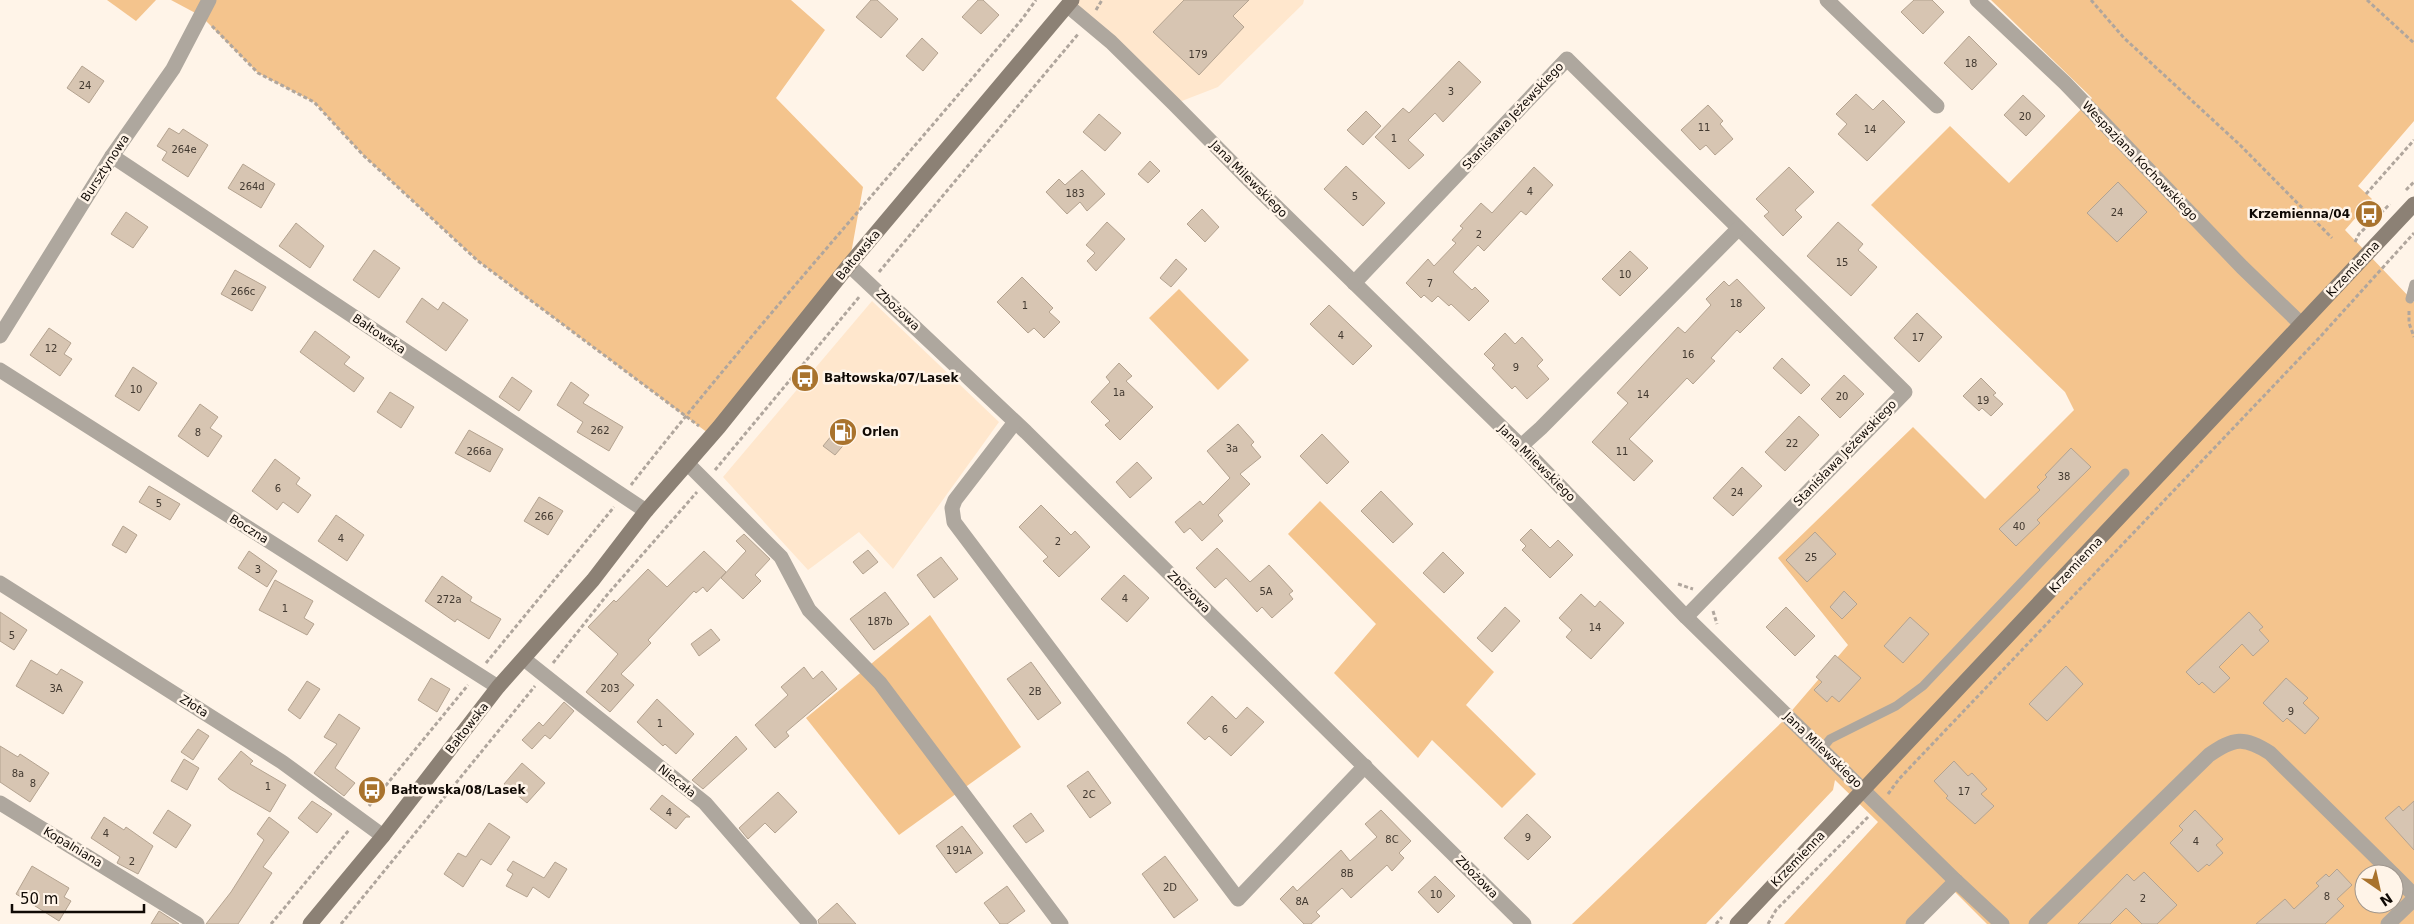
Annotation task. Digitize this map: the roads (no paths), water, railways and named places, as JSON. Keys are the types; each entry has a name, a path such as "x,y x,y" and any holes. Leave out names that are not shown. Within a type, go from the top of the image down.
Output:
{"main road":[{"name":"Bałtowska","path":"310,924 383,836 498,688 593,580 646,511 712,436 849,264 1070,3"},
{"name":"Krzemienna","path":"1737,924 2414,204"}],"street":[{"name":"Bursztynowa","path":"0,336 112,156 173,69 209,0"},
{"path":"1827,0 1937,106"},
{"name":"Wespazjana Kochowskiego","path":"1977,0 2065,83 2242,267 2302,324"},
{"name":"Jana Milewskiego","path":"1070,3 1088,23 1174,104 1521,446 1686,617 1956,882 2002,924"},
{"name":"Stanisława Jeżewskiego","path":"1354,283 1567,59 1905,392 1686,617"},
{"name":"Bałtowska","path":"112,156 646,511"},
{"path":"1521,446 1738,229"},
{"name":"Zbożowa","path":"849,264 1015,422 1523,923"},
{"name":"Boczna","path":"0,370 498,688"},
{"path":"1015,422 955,500 952,508 954,522 1238,899 1365,766"},
{"path":"688,464 781,557 810,610 880,683 1061,924"},
{"name":"Złota","path":"0,583 282,762 383,836"},
{"name":"Niecała","path":"524,659 705,803 810,924"},
{"path":"2036,924 2209,755 2228,742 2243,741 2257,745 2270,753 2384,864"},
{"name":"Kopalniana","path":"0,803 197,924"},
{"path":"1914,924 1956,882"},
{"path":"2404,884 2414,895"},
{"path":"2388,924 2414,899"}],"lane":[{"path":"2410,300 2414,284"},
{"path":"1822,749 1830,739 1896,706 1923,686 2125,473"}],"place":[{"name":"Krzemienna/04","path":"2369,214"},
{"name":"Bałtowska/07/Lasek","path":"805,378"},
{"name":"Orlen","path":"843,432"},
{"name":"Bałtowska/08/Lasek","path":"372,790"}]}
